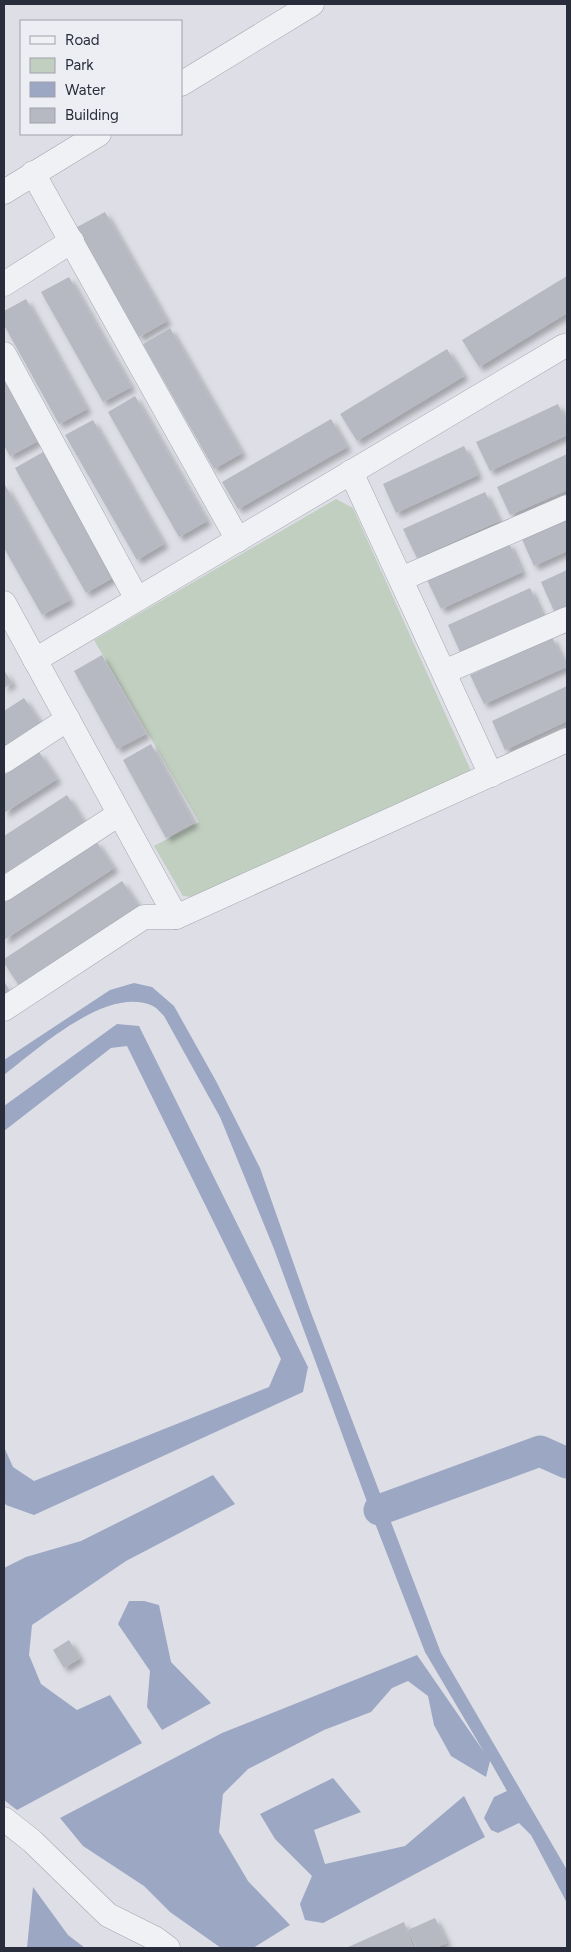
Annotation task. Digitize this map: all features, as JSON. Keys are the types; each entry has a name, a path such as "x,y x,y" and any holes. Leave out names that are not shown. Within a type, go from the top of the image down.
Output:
{"street":[{"path":"182,83 312,4"},
{"path":"4,192 97,135"},
{"path":"33,173 238,540"},
{"path":"4,284 72,241"},
{"path":"35,660 566,344"},
{"path":"4,354 137,599"},
{"path":"351,472 491,775"},
{"path":"401,579 567,507"},
{"path":"7,618 35,660 176,917"},
{"path":"444,672 567,620"},
{"path":"4,761 68,719"},
{"path":"4,1009 144,917 176,917 567,740"},
{"path":"4,889 120,814"},
{"path":"4,1819 32,1841 108,1915 168,1948"}],"green space":[{"path":"336,499 353,508 471,771 193,897 183,896 154,846 199,822 94,640"}],"water":[{"path":"134,983 152,987 174,1006 216,1081 260,1168 310,1310 441,1653 567,1870 567,1903 531,1835 519,1823 498,1833 491,1830 484,1818 494,1797 507,1791 490,1761 486,1777 451,1756 434,1725 428,1696 408,1681 392,1688 371,1712 324,1730 248,1769 223,1794 219,1832 248,1881 290,1925 253,1948 221,1948 170,1912 144,1886 83,1846 60,1818 222,1733 417,1655 484,1752 425,1652 373,1518 274,1249 220,1117 164,1016 153,1006 135,1002 115,1004 74,1023 35,1050 4,1075 4,1060 110,990"},
{"path":"117,1024 139,1026 308,1367 303,1392 34,1515 6,1505 4,1501 4,1447 13,1467 34,1481 269,1387 281,1359 127,1046 111,1048 4,1131 4,1106"},
{"path":"213,1475 235,1504 126,1561 32,1625 29,1655 41,1684 77,1710 110,1695 142,1743 17,1810 4,1800 4,1568 26,1557 81,1541"},
{"path":"129,1601 144,1601 159,1605 171,1662 211,1703 162,1730 147,1707 150,1671 118,1624"},
{"path":"333,1778 361,1812 314,1830 325,1864 405,1846 464,1796 485,1837 323,1923 305,1920 300,1904 312,1876 275,1839 260,1814"},
{"path":"33,1887 68,1935 85,1948 27,1948"}],"building":[{"path":"105,212 167,321 139,337 77,227"},
{"path":"567,276 567,313 479,367 462,340"},
{"path":"69,277 131,387 103,402 41,292"},
{"path":"26,299 87,409 59,424 4,325 4,311"},
{"path":"170,328 242,453 214,469 143,344"},
{"path":"447,349 464,376 357,441 340,414"},
{"path":"4,380 38,441 10,456 4,446"},
{"path":"135,396 207,521 179,537 108,412"},
{"path":"558,404 567,424 567,435 490,471 476,442"},
{"path":"331,419 347,447 238,509 222,482"},
{"path":"93,420 164,544 137,560 65,435"},
{"path":"464,446 478,475 396,513 383,484"},
{"path":"43,452 114,577 86,593 15,468"},
{"path":"567,454 567,490 510,515 497,487"},
{"path":"4,483 70,600 42,615 4,548"},
{"path":"485,492 499,521 417,558 403,529"},
{"path":"567,516 567,551 534,566 521,537"},
{"path":"509,543 522,572 441,609 427,580"},
{"path":"567,570 567,606 554,611 541,582"},
{"path":"530,588 543,617 461,654 448,625"},
{"path":"552,637 566,667 484,704 470,675"},
{"path":"102,655 146,734 117,749 74,671"},
{"path":"4,670 12,683 4,688"},
{"path":"567,686 567,721 505,750 492,721"},
{"path":"24,698 42,725 4,749 4,711"},
{"path":"151,744 194,823 166,838 123,760"},
{"path":"39,752 57,779 4,813 4,775"},
{"path":"67,795 84,822 4,874 4,836"},
{"path":"96,841 114,868 4,940 4,902"},
{"path":"122,881 140,908 20,987 4,963 4,959"},
{"path":"4,981 11,993 4,997"},
{"path":"69,1640 80,1658 64,1668 53,1650"},
{"path":"435,1918 447,1943 434,1948 417,1948 408,1930"},
{"path":"404,1922 413,1948 346,1948"}],"waterway":[{"path":"379,1510 540,1451 567,1463"}]}
